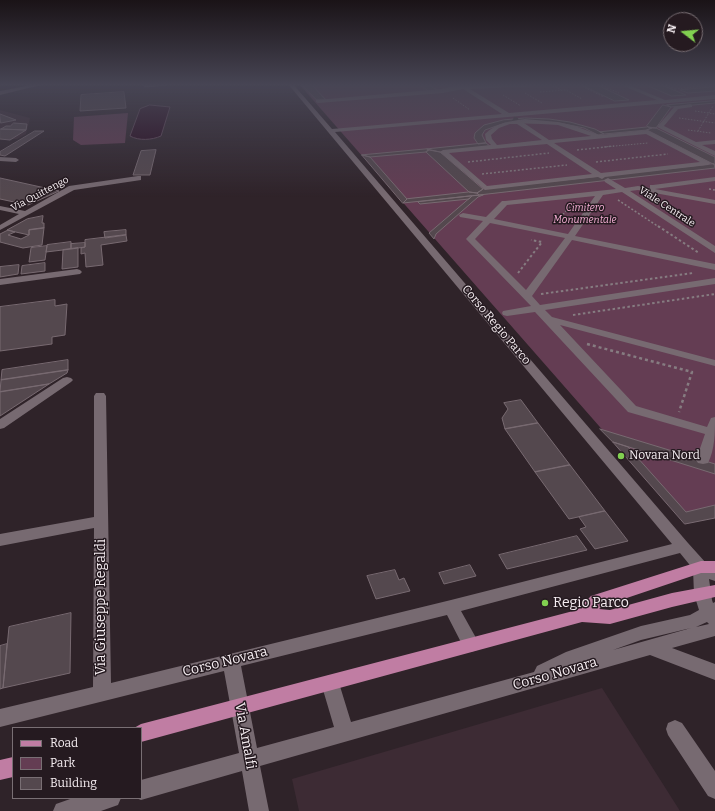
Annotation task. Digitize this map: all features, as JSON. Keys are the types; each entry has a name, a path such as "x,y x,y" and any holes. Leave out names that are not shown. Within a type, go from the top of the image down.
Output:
{"main road":[{"path":"582,615 597,601 708,567"},
{"path":"142,733 582,615 610,617 672,600 708,593"},
{"path":"0,770 12,767"}],"street":[{"name":"Corso Regio Parco","path":"322,122 683,547 708,567 715,575"},
{"path":"330,131 436,122"},
{"path":"496,146 489,140 488,134 491,130 509,122"},
{"name":"Viale Centrale","path":"518,122 715,250"},
{"path":"542,122 586,130 597,136"},
{"path":"664,122 660,127 715,154"},
{"path":"647,132 708,163 603,177 485,188 443,152 496,146 597,136 647,132"},
{"path":"694,143 715,142"},
{"path":"0,159 16,160"},
{"name":"Via Quittengo","path":"0,228 24,213 72,188 138,178"},
{"path":"703,460 714,428 676,422 632,409 527,296 470,240 505,203 715,179"},
{"path":"638,188 715,202"},
{"path":"527,296 604,192"},
{"path":"0,208 24,213"},
{"path":"463,215 715,267"},
{"path":"0,282 77,272"},
{"path":"507,313 715,281"},
{"path":"547,319 715,363"},
{"path":"0,425 67,380"},
{"name":"Via Giuseppe Regaldi","path":"100,396 102,692"},
{"name":"Via Giuseppe Regaldi","path":"0,540 101,521"},
{"name":"Corso Novara","path":"0,718 451,607 683,547"},
{"path":"519,684 572,657 641,633 694,621 713,614 708,593 708,567"},
{"path":"451,607 471,645"},
{"name":"Corso Novara","path":"142,790 715,629"},
{"path":"649,648 715,672"},
{"name":"Via Amalfi","path":"231,661 259,811"},
{"path":"330,683 345,733"},
{"path":"675,729 715,789"},
{"path":"63,811 107,799"}],"path":[{"path":"694,143 703,122 715,123"},
{"path":"604,192 704,256"},
{"path":"549,223 556,224 580,195"},
{"path":"511,281 542,242 527,239"},
{"path":"527,296 698,272"},
{"path":"547,319 715,294"},
{"path":"565,338 692,372 676,422"}],"shaded area":[{"path":"0,122 29,122 26,134 17,139 0,139"},
{"path":"135,122 165,122 161,136 137,139 130,136"},
{"path":"602,688 680,811 299,811 292,779"}],"green space":[{"path":"74,122 127,122 125,143 81,145 73,140"},
{"name":"Cimitero Monumentale","path":"332,122 715,122 715,518 685,524"}],"building":[{"path":"496,122 569,122 595,129 604,134 598,135 584,128 559,123 505,123 485,130 482,135 486,143 478,144 474,138 475,133 484,125"},
{"path":"650,122 660,122 656,128 647,126"},
{"path":"14,123 27,124 26,130 1,129 6,126 10,126"},
{"path":"648,127 652,128 647,130 604,134 600,132"},
{"path":"656,128 715,157 715,165 647,130"},
{"path":"0,129 26,130 10,140 0,139"},
{"path":"35,131 44,131 5,156 0,155 0,152"},
{"path":"486,143 490,146 440,152 427,149"},
{"path":"156,150 150,175 133,175 141,151"},
{"path":"429,150 426,152 370,157 362,155"},
{"path":"429,150 440,152 483,189 477,193 469,192 426,152"},
{"path":"362,155 370,157 407,199 403,203"},
{"path":"714,164 715,168 479,195 477,193 483,189"},
{"path":"0,178 59,191 28,205 0,199"},
{"path":"469,192 477,193 479,195 403,203 407,199"},
{"path":"483,195 478,197 436,234 434,239 429,233 472,196"},
{"path":"472,196 469,199 420,204 418,202"},
{"path":"43,216 42,223 44,223 44,228 29,230 29,235 7,230 27,219"},
{"path":"44,228 42,245 23,248 0,242 0,234 8,230 15,232 8,235 21,239 29,235 29,230"},
{"path":"126,230 126,235 105,238 104,232"},
{"path":"126,235 127,241 101,245 103,265 86,267 85,253 81,254 81,248 85,247 85,240"},
{"path":"71,242 71,249 46,252 47,245"},
{"path":"85,243 85,247 71,249 71,244"},
{"path":"47,246 45,260 29,262 31,248"},
{"path":"78,248 78,267 62,269 63,250"},
{"path":"45,263 45,271 21,274 22,266"},
{"path":"19,265 18,274 0,277 0,267"},
{"path":"55,300 55,306 67,304 65,335 52,337 52,344 0,351 0,307"},
{"path":"68,360 68,370 1,380 2,370"},
{"path":"68,370 67,373 49,384 0,392 1,380"},
{"path":"49,384 0,416 0,392"},
{"path":"521,400 538,423 505,429 502,418 508,409 504,403"},
{"path":"538,423 570,465 535,472 505,429"},
{"path":"600,429 715,464 715,474 613,442"},
{"path":"613,442 628,447 686,512 715,505 715,518 685,524"},
{"path":"570,465 605,511 569,519 535,472"},
{"path":"605,511 628,541 595,549 580,529 586,527 579,517"},
{"path":"577,536 587,550 507,569 499,555"},
{"path":"470,565 476,576 444,584 439,573"},
{"path":"395,570 399,580 404,578 410,591 376,599 367,576"},
{"path":"71,613 70,673 3,688 9,627"},
{"path":"7,644 3,688 0,689 0,646"}],"place":[{"name":"Novara Nord","path":"621,456"},
{"name":"Regio Parco","path":"545,603"}]}
